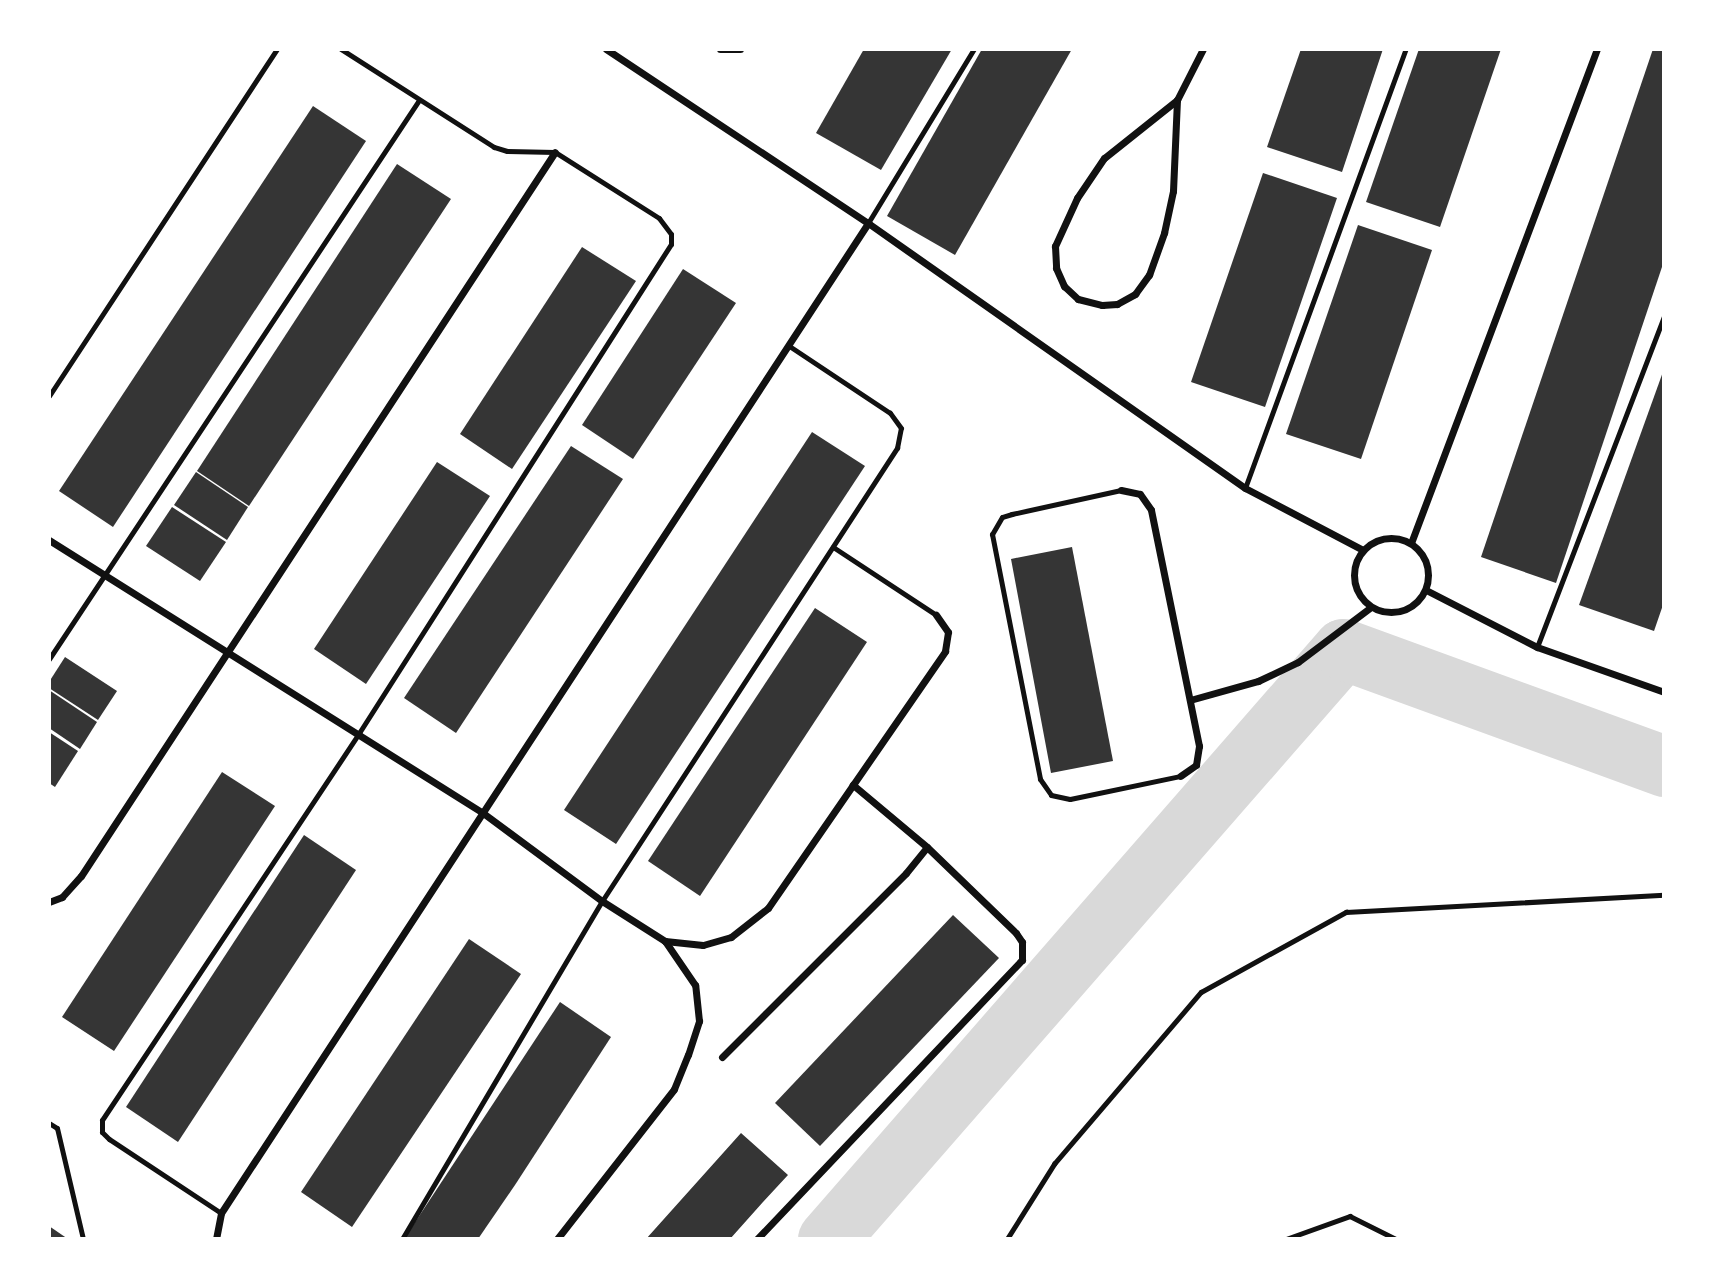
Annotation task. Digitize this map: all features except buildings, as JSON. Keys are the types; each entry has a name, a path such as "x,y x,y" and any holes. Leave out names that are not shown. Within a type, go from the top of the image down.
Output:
{"street":[{"path":"606,49 867,223 1245,488 1363,550"},
{"path":"720,49 740,49"},
{"path":"1177,100 1104,158 1077,198 1055,246 1056,268 1064,286 1078,299 1102,305 1117,304 1135,294 1149,275 1164,233 1173,191 1177,100 1203,49"},
{"path":"1411,544 1597,49"},
{"path":"49,902 62,897 81,876 555,152"},
{"path":"216,1239 221,1213 867,223"},
{"path":"1121,490 1140,494 1151,510 1200,755 1189,772 1180,776"},
{"path":"1386,538 1399,538 1421,552 1427,564 1426,590 1409,609 1383,612 1371,607 1355,587 1356,562 1363,550 1386,538"},
{"path":"49,540 103,577 227,651 483,813 602,901 665,941 695,985 699,1021 688,1055 674,1089 557,1239"},
{"path":"1426,590 1537,647 1664,692"},
{"path":"1190,700 1258,681 1298,662 1371,607"},
{"path":"665,941 703,945 731,937 768,908 945,651 948,632 936,615"},
{"path":"757,1239 1023,960 1022,942 1016,933 927,847 853,785"},
{"path":"722,1057 906,873 927,847"}],"lane":[{"path":"49,396 277,49"},
{"path":"221,1213 109,1139 102,1132 102,1120 359,733 671,244 670,234 659,218 555,152 500,150 341,49"},
{"path":"867,223 974,49"},
{"path":"1245,488 1406,49"},
{"path":"49,659 419,100"},
{"path":"1537,647 1664,316"},
{"path":"402,1239 602,901 897,448 901,428 890,413 789,346"},
{"path":"1121,490 1002,517 992,534 1037,766 1044,788 1060,799 1180,776"},
{"path":"833,547 936,615"},
{"path":"49,1123 57,1128 83,1239"}],"path":[{"path":"1007,1239 1054,1164 1201,992 1346,912 1664,895"},
{"path":"1286,1239 1350,1216 1396,1239"}],"waterway":[{"path":"828,1239 1343,649 1664,766"}]}
